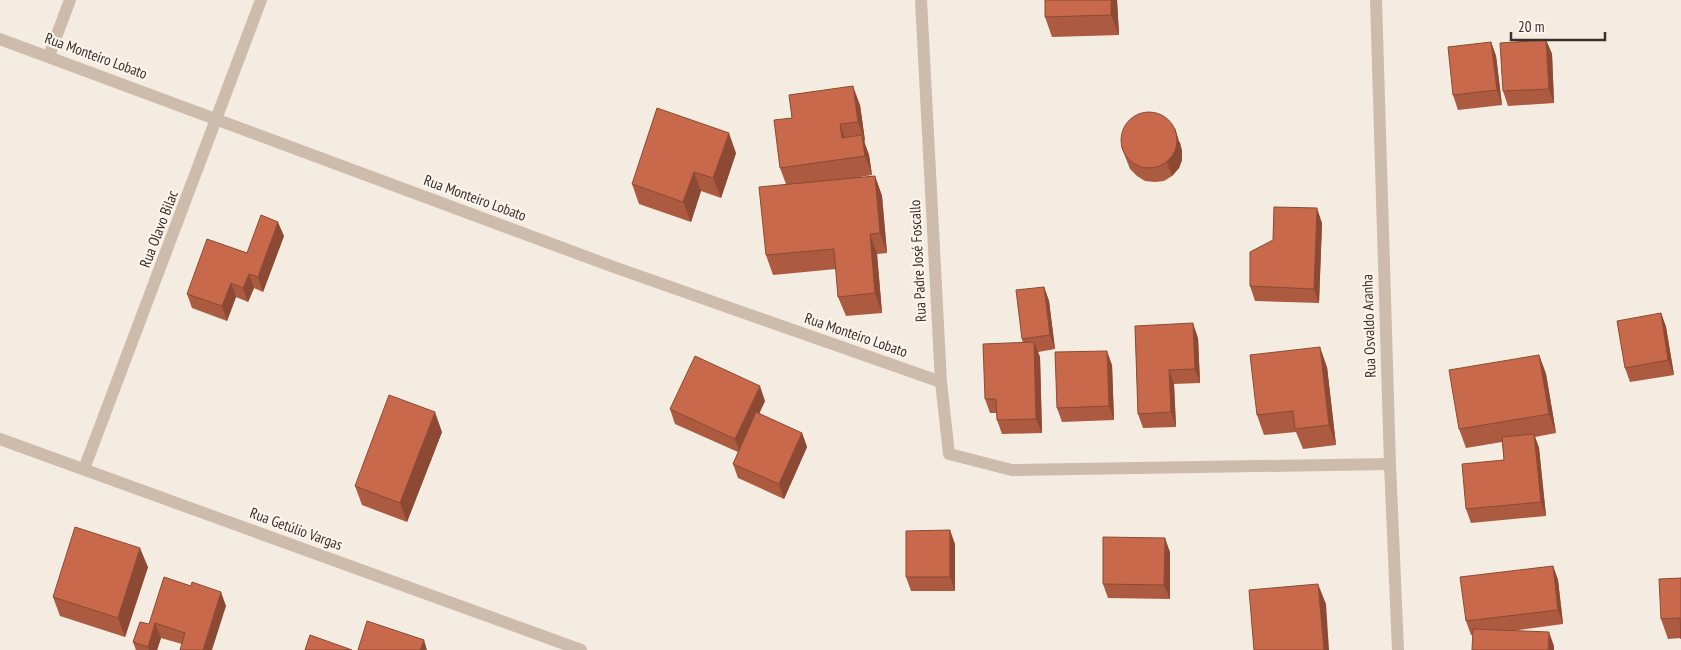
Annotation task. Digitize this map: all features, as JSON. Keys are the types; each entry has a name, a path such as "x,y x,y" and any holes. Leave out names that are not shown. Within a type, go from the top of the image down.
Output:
{"street":[{"path":"49,56 70,0"},
{"name":"Rua Olavo Bilac","path":"84,469 262,0"},
{"name":"Rua Padre José Foscallo","path":"921,0 941,382 949,454 1012,470 1390,464"},
{"name":"Rua Osvaldo Aranha","path":"1376,0 1390,464 1398,650"},
{"name":"Rua Monteiro Lobato","path":"0,39 611,266 941,382"},
{"name":"Rua Getúlio Vargas","path":"0,439 581,650"}],"building":[{"path":"1045,0 1111,0 1111,15 1045,17"},
{"path":"1546,40 1549,89 1503,91 1500,43"},
{"path":"1491,42 1497,90 1453,95 1448,47"},
{"path":"853,86 858,122 840,124 842,138 862,135 865,156 780,168 774,120 792,118 789,95"},
{"path":"657,108 729,133 713,178 694,172 683,202 632,184"},
{"path":"1149,112 1160,114 1169,120 1175,129 1177,140 1175,151 1169,160 1160,166 1149,168 1138,166 1129,160 1123,151 1121,140 1123,129 1129,120 1138,114"},
{"path":"875,176 880,233 870,234 875,293 838,297 834,249 766,255 759,187"},
{"path":"1274,207 1317,208 1314,289 1250,286 1250,252 1273,240"},
{"path":"261,215 278,222 258,277 249,274 243,288 231,283 222,306 187,294 207,239 247,253"},
{"path":"1044,287 1050,335 1022,339 1016,290"},
{"path":"1661,313 1668,360 1625,368 1617,321"},
{"path":"1193,323 1195,369 1169,370 1171,412 1138,414 1135,326"},
{"path":"1034,342 1036,419 997,420 996,399 985,399 983,344"},
{"path":"1320,347 1329,425 1295,429 1293,411 1257,415 1250,355"},
{"path":"1107,351 1109,406 1057,408 1055,352"},
{"path":"1539,355 1549,414 1459,429 1449,370"},
{"path":"695,356 760,386 735,439 670,409"},
{"path":"389,395 435,412 400,503 355,486"},
{"path":"756,412 802,433 779,484 733,464"},
{"path":"1534,434 1541,502 1466,509 1462,464 1504,460 1502,437"},
{"path":"75,527 140,548 118,618 53,597"},
{"path":"950,530 950,577 906,577 906,531"},
{"path":"1103,537 1165,538 1164,585 1103,584"},
{"path":"1553,566 1558,610 1466,621 1460,577"},
{"path":"164,577 191,586 192,582 221,592 203,650 180,650 185,633 155,623 148,647 133,642 140,622 149,624"},
{"path":"1681,578 1681,639 1680,618 1661,619 1659,579"},
{"path":"1318,584 1324,650 1254,650 1249,590"},
{"path":"367,621 424,640 420,650 358,650"},
{"path":"1473,629 1549,632 1548,650 1472,650"},
{"path":"310,635 352,650 305,650"}]}
